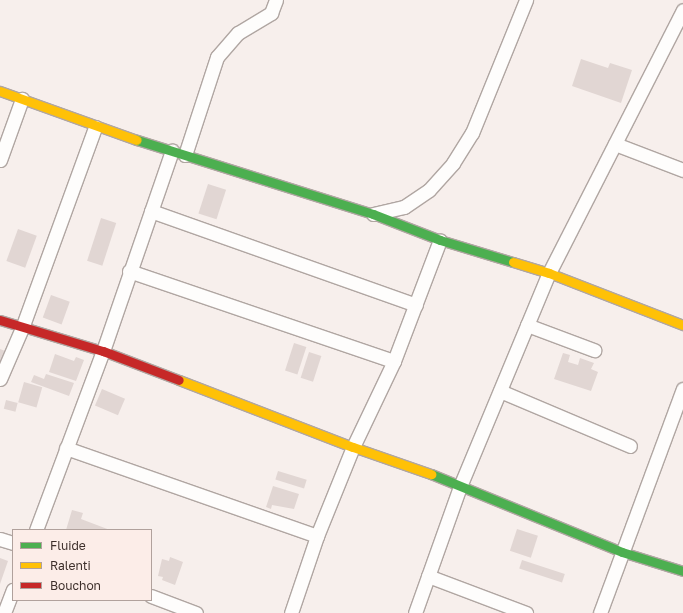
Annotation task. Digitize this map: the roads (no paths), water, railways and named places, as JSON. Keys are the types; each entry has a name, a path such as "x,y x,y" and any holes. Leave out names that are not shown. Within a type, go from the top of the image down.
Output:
{"street":[{"path":"36,529 103,351 129,271 151,211 178,153 217,57 238,33 271,13 276,0"},
{"path":"373,214 404,207 429,190 452,163 472,134 526,0"},
{"path":"415,613 461,484 549,273 683,10"},
{"path":"0,91 95,127 373,214 440,240 549,273 683,325"},
{"path":"0,160 22,99"},
{"path":"0,379 22,328 95,127"},
{"path":"615,144 683,170"},
{"path":"151,211 416,305"},
{"path":"291,613 317,536 353,447 394,361 440,240"},
{"path":"129,271 394,361"},
{"path":"0,320 22,328 103,351 353,447 461,484 622,552 683,571"},
{"path":"527,325 594,350"},
{"path":"600,613 683,389"},
{"path":"500,391 630,446"},
{"path":"66,448 317,536"},
{"path":"0,539 12,543"},
{"path":"428,576 526,613"},
{"path":"4,613 12,593"},
{"path":"152,596 196,613"}]}
